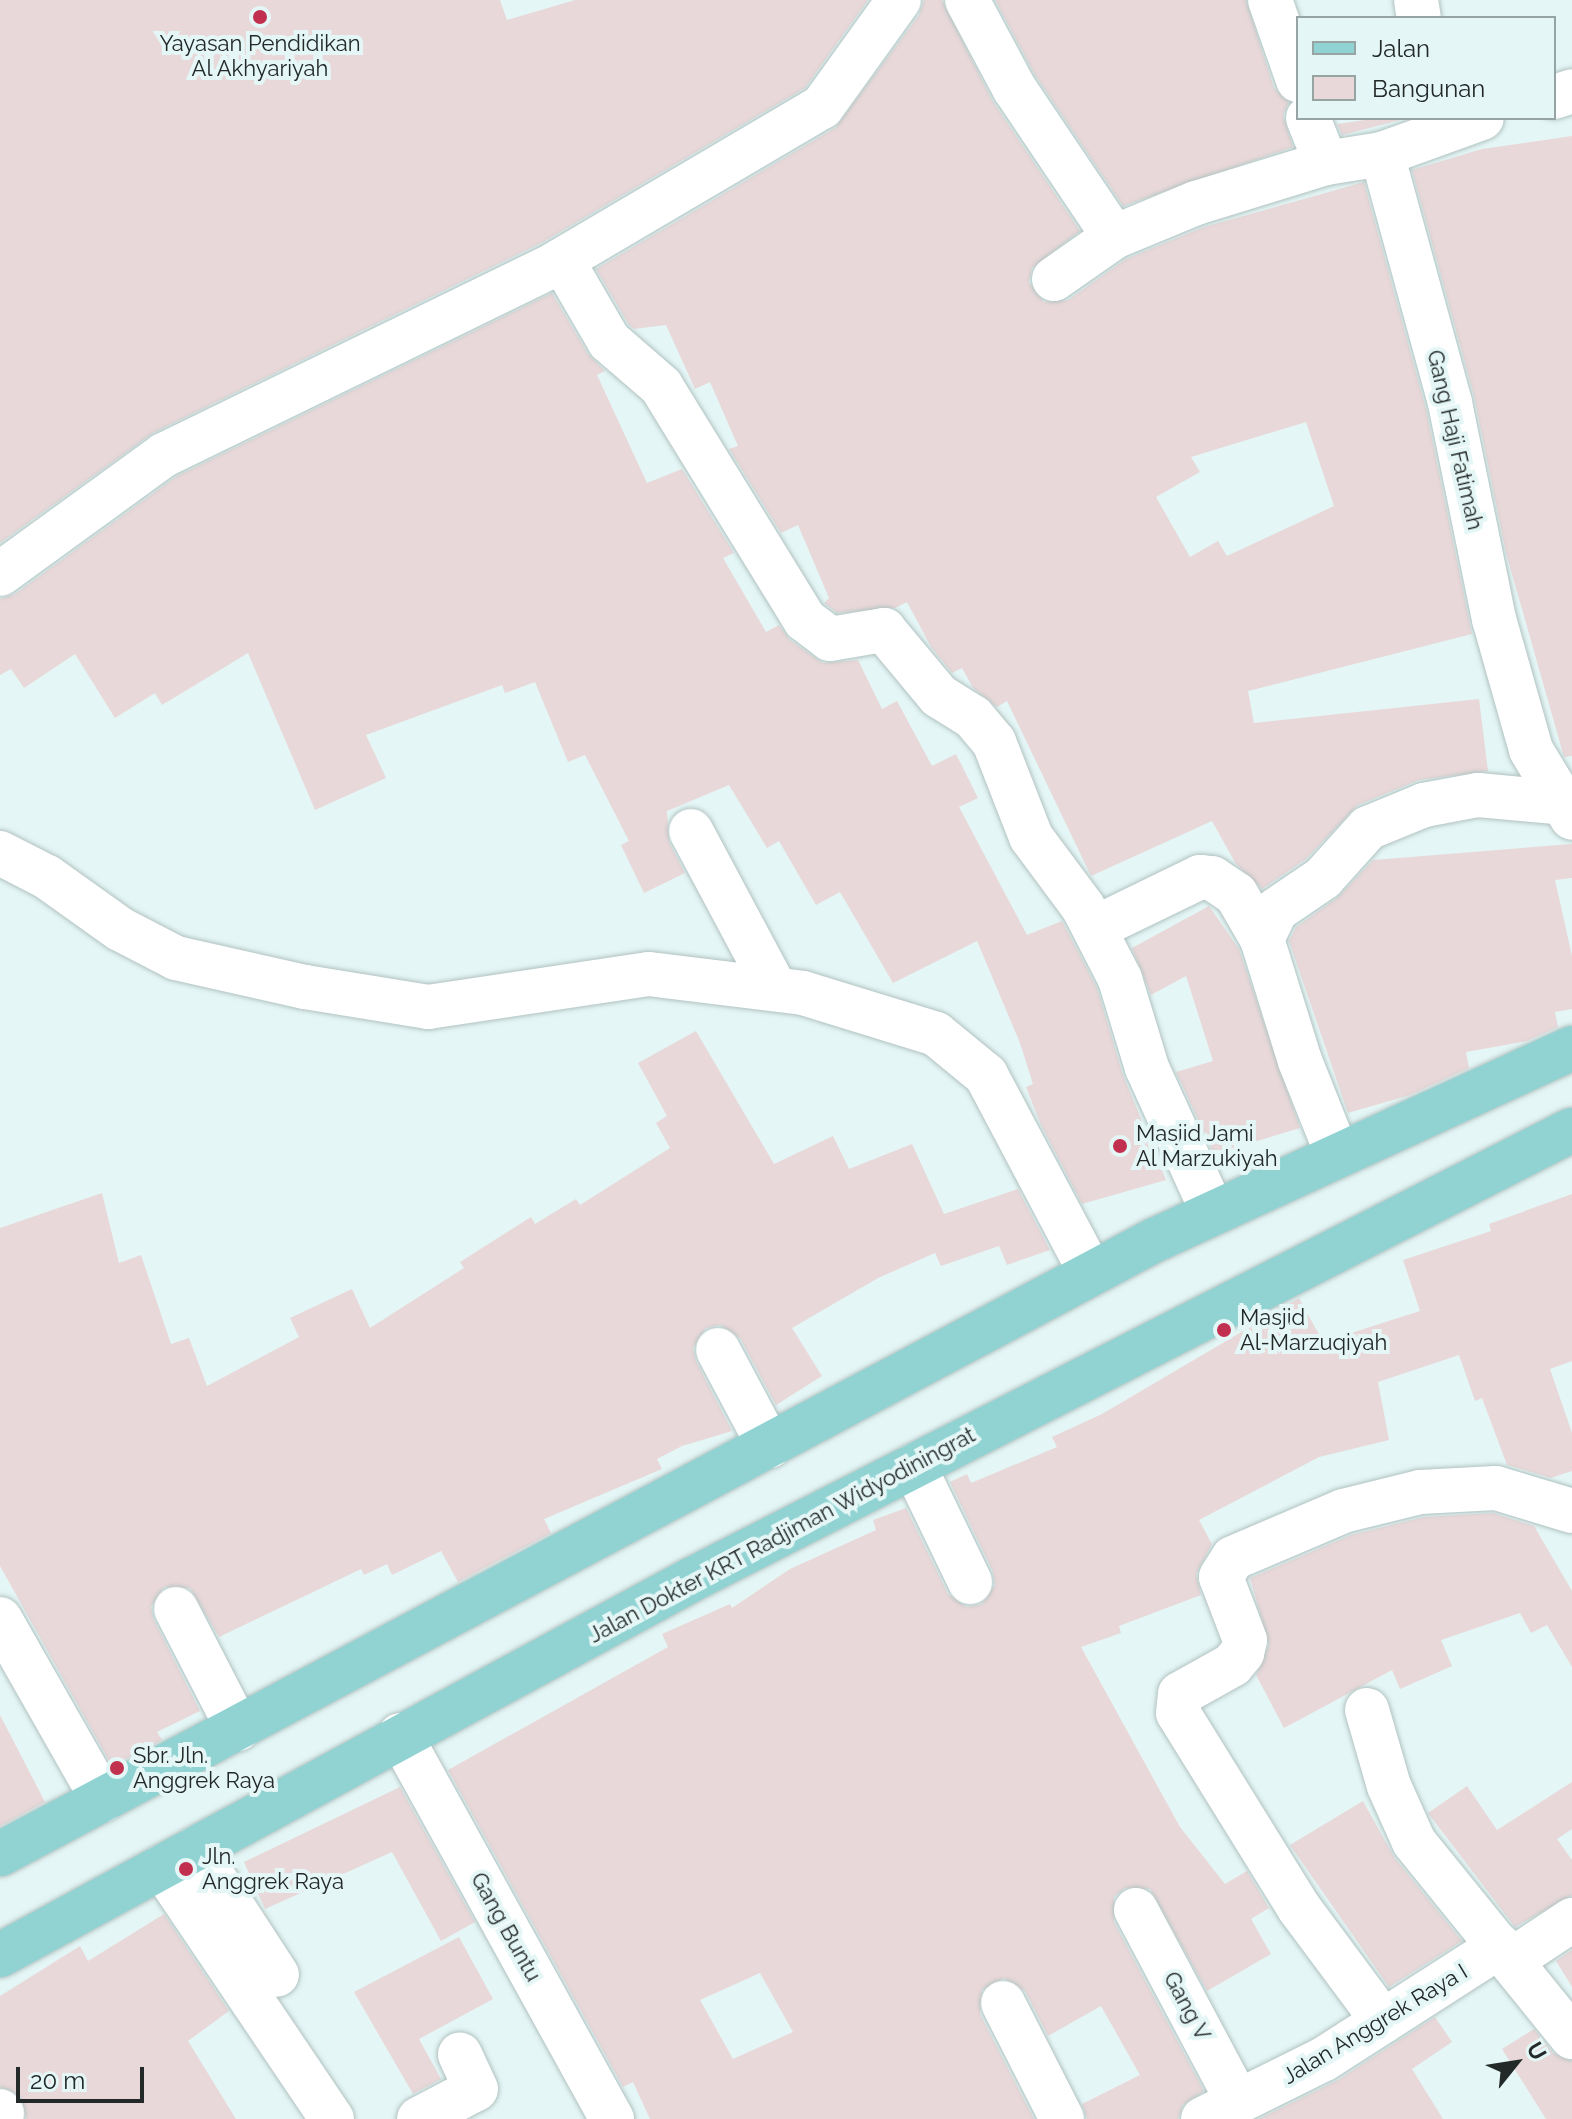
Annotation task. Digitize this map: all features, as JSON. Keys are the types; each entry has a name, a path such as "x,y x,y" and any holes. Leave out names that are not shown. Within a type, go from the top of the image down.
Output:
{"main road":[{"path":"0,1854 1091,1273 1337,1154 1572,1048"},
{"name":"Jalan Dokter KRT Radjiman Widyodiningrat","path":"0,1955 400,1735 914,1466 1572,1130"}],"street":[{"path":"0,574 164,455 562,260 822,107 899,0"},
{"path":"967,0 1021,99 1114,237"},
{"path":"1270,0 1296,74"},
{"path":"1309,120 1326,163"},
{"path":"1054,279 1114,237 1196,203 1404,138 1474,120"},
{"name":"Gang Haji Fatimah","path":"1404,138 1450,403 1494,619 1531,750 1539,770 1568,811"},
{"path":"562,260 609,341 661,386 812,628 840,640 884,630 939,696 973,717 994,742 1031,837 1095,928 1120,979 1147,1068 1213,1213"},
{"path":"1262,939 1276,910 1323,878 1368,828 1424,805 1478,795 1568,811"},
{"path":"691,831 775,988"},
{"path":"0,853 47,877 120,929 176,958 305,987 428,1007 649,974 775,988 882,1015 936,1034 966,1054 993,1087 1091,1273"},
{"path":"1095,928 1200,877 1212,878 1236,894 1262,939 1300,1061 1337,1154"},
{"path":"718,1350 769,1446"},
{"path":"914,1466 970,1582"},
{"path":"1383,2021 1283,1884 1178,1713 1180,1694 1232,1665 1242,1653 1245,1640 1221,1577 1233,1558 1343,1511 1420,1492 1496,1488 1572,1511"},
{"path":"176,1609 238,1729"},
{"path":"0,1619 103,1800"},
{"path":"1367,1710 1403,1823 1572,2037"},
{"name":"Gang Buntu","path":"400,1735 612,2119"},
{"path":"179,1858 277,1975"},
{"path":"179,1858 332,2119"},
{"name":"Gang V","path":"1136,1910 1220,2111"},
{"name":"Jalan Anggrek Raya I","path":"1220,2111 1572,1920"},
{"path":"1003,2003 1062,2119"},
{"path":"419,2119 476,2089 460,2054"}],"building":[{"path":"0,0 500,0 507,20 575,0 868,0 805,88 543,242 153,433 0,543"},
{"path":"924,0 942,0 992,100 1080,231 1032,268 1029,282 1044,302 1068,300 1126,259 1204,227 1364,182 1426,409 1472,634 1248,691 1254,723 1479,699 1488,771 1419,780 1358,805 1306,859 1262,889 1236,864 1212,821 1091,876 1007,701 997,707 973,688 962,668 952,673 931,647 907,602 895,608 837,613 824,603 829,598 798,525 781,533 729,449 738,446 710,382 695,389 666,325 634,329 629,325 596,269 835,128 919,15","holes":["1306,422 1334,506 1227,556 1218,541 1190,557 1156,497 1200,472 1191,457"]},
{"path":"995,0 1246,0 1274,88 1289,102 1283,115 1293,147 1123,206 1035,75"},
{"path":"1365,120 1400,120 1342,135 1337,124"},
{"path":"1572,136 1572,756 1564,757 1506,553 1474,396 1412,170 1482,149"},
{"path":"552,293 588,354 605,371 597,375 647,483 682,469 734,553 723,558 766,632 779,625 790,640 823,663 858,660 882,709 897,701 932,766 956,754 978,798 959,807 1027,935 1062,921 1097,988 1123,1075 1166,1180 1082,1204 1041,1125 1026,1087 1033,1084 1020,1043 977,941 893,983 840,892 816,905 779,841 767,848 729,785 667,811 669,842 685,873 644,893 621,845 629,841 585,755 568,762 535,682 505,693 502,685 366,735 386,778 315,810 248,653 162,705 155,693 115,718 75,654 24,688 11,669 0,675 0,599 15,594 177,476"},
{"path":"1572,844 1572,878 1555,880 1572,956 1572,1009 1555,1012 1558,1027 1527,1041 1466,1052 1469,1068 1410,1095 1348,1113 1289,941 1296,927 1337,898 1373,860"},
{"path":"1209,906 1239,949 1300,1128 1214,1154 1176,1072 1213,1061 1186,976 1151,995 1132,948"},
{"path":"696,1031 774,1164 833,1136 849,1169 912,1144 944,1214 1018,1189 1050,1250 1007,1265 999,1246 941,1266 935,1253 878,1278 792,1328 822,1376 776,1405 740,1338 720,1325 706,1328 693,1348 696,1361 732,1431 682,1446 657,1459 662,1469 544,1519 551,1533 458,1582 441,1551 392,1575 387,1564 364,1575 361,1569 219,1637 190,1588 164,1587 151,1607 154,1620 200,1711 157,1732 162,1740 112,1766 0,1566 0,1228 102,1193 119,1263 141,1255 171,1344 189,1338 207,1386 299,1337 290,1318 352,1289 370,1328 464,1268 460,1262 531,1217 535,1224 576,1199 580,1205 670,1148 656,1123 667,1116 638,1063"},
{"path":"1572,1194 1572,1361 1550,1369 1572,1433 1572,1471 1551,1478 1507,1465 1482,1398 1475,1401 1459,1355 1378,1382 1389,1440 1319,1457 1199,1520 1212,1544 1196,1574 1201,1595 1119,1626 1121,1633 1081,1647 1180,1827 1225,1884 1247,1871 1269,1908 1251,1919 1271,1954 1207,1991 1150,1889 1125,1888 1114,1897 1114,1922 1204,2091 1183,2105 1178,2119 1087,2119 1082,2104 1140,2075 1101,2006 1048,2036 1025,1991 1004,1978 982,1990 980,2014 1034,2119 650,2119 633,2082 623,2087 448,1770 668,1647 662,1634 730,1604 732,1608 790,1569 876,1530 873,1520 906,1508 948,1594 967,1607 982,1604 995,1585 993,1572 950,1482 967,1474 971,1483 1057,1447 1052,1437 1102,1414 1299,1298 1323,1342 1420,1311 1403,1260 1491,1231 1489,1224","holes":["760,1973 793,2032 733,2059 700,2000"]},
{"path":"1493,1513 1534,1526 1572,1591 1572,1667 1547,1625 1531,1633 1520,1613 1441,1640 1452,1666 1400,1689 1392,1670 1284,1728 1256,1675 1269,1645 1250,1578 1351,1535 1424,1517"},
{"path":"0,1715 45,1802 0,1826"},
{"path":"1572,1782 1572,1829 1557,1839 1572,1860 1572,1895 1515,1927 1428,1813 1467,1786 1497,1830"},
{"path":"400,1787 475,1922 441,1941 392,1852 265,1909 244,1862"},
{"path":"1363,1801 1394,1857 1462,1941 1389,1987 1290,1845"},
{"path":"164,1914 229,2011 188,2041 236,2119 26,2119 20,2095 0,2087 0,1996 80,1946 88,1961"},
{"path":"459,1937 493,1999 419,2039 441,2079 413,2094 354,1992"},
{"path":"1572,1950 1572,1987 1556,1961"},
{"path":"1435,2017 1452,2042 1412,2069 1443,2119 1259,2119 1338,2080"},
{"path":"1534,2029 1553,2053 1572,2061 1572,2119 1546,2119 1502,2049"}],"place":[{"name":"Yayasan Pendidikan Al Akhyariyah","path":"260,17"},
{"name":"Masjid Jami Al Marzukiyah","path":"1120,1146"},
{"name":"Masjid Al-Marzuqiyah","path":"1224,1330"},
{"name":"Sbr. Jln. Anggrek Raya","path":"117,1768"},
{"name":"Jln. Anggrek Raya","path":"186,1869"}]}
